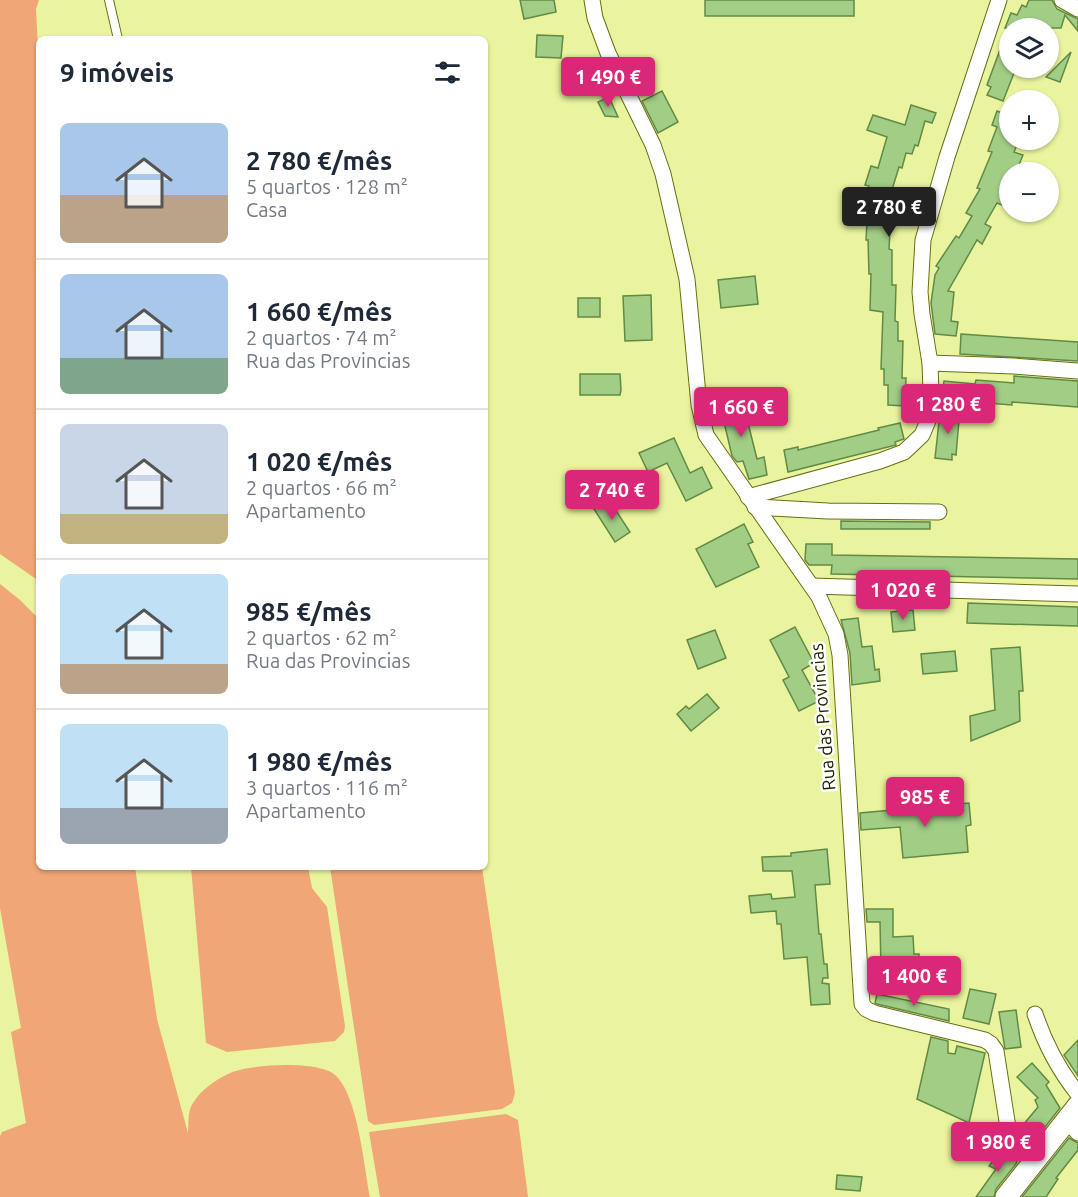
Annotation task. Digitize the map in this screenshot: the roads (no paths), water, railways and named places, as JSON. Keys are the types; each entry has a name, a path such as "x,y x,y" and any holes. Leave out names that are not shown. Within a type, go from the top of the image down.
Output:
{"street":[{"name":"Rua das Provincias","path":"592,0 595,18 608,53 653,145 663,174 687,279 702,425 715,451 812,586 825,607 836,634 840,655 862,1004 874,1013 985,1040 991,1044 996,1051 1011,1142 1034,1162"},
{"path":"751,502 904,452 922,435 930,416 930,363 920,292 923,240 941,177 999,0"},
{"path":"1062,0 1078,9"},
{"path":"930,363 1078,371"},
{"path":"751,502 828,511 939,512"},
{"path":"812,586 1078,594"},
{"path":"1035,1014 1046,1045 1062,1074 1078,1094"},
{"path":"1006,1197 1034,1162 1074,1120"}],"lane":[{"path":"110,0 117,36"}]}
